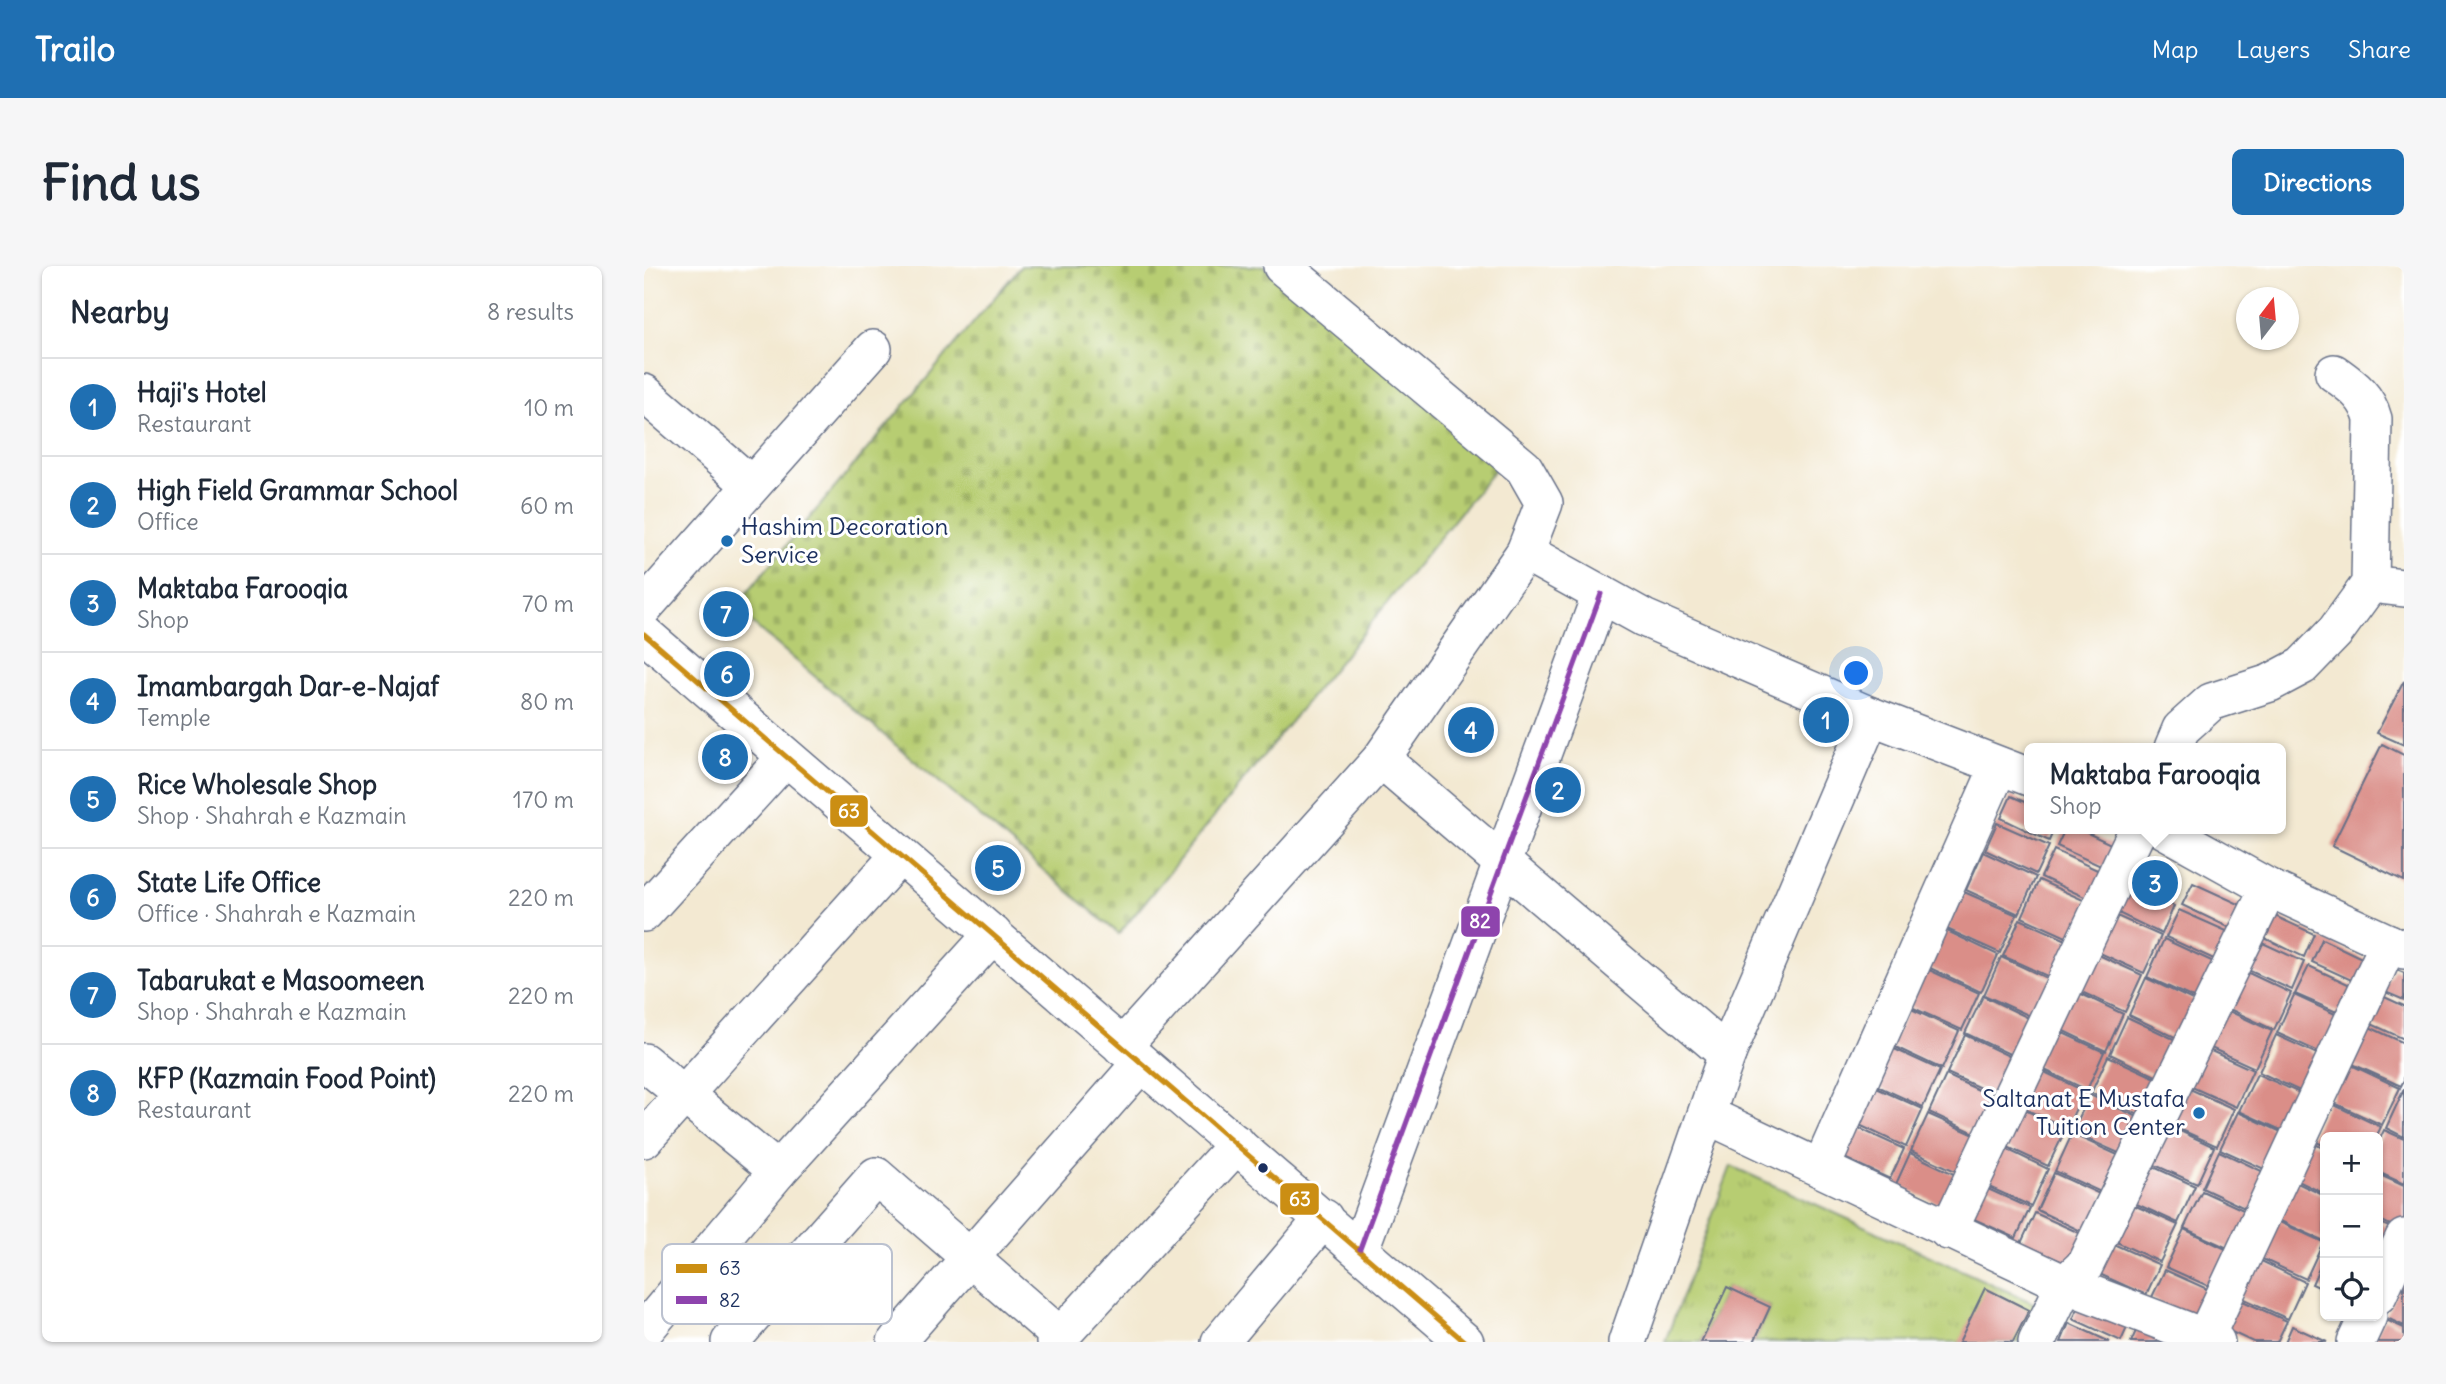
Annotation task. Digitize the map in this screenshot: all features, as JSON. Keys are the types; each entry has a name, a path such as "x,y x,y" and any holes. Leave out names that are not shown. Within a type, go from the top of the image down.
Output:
{"street":[{"path":"896,1342 970,1256 1132,1055 1381,759 1525,552 1544,503 1524,468 1282,266"},
{"path":"644,607 750,484 873,349"},
{"path":"2175,743 2181,729 2211,702 2270,683 2302,666 2335,632 2387,586 2373,419 2369,405 2360,392 2334,373"},
{"path":"644,393 750,484"},
{"path":"1525,552 1644,618 1871,716 2014,771 1822,1166"},
{"path":"1360,1249 1601,594"},
{"path":"644,634 1465,1342"},
{"path":"1627,1342 1727,1054 1871,716"},
{"path":"644,913 786,757"},
{"path":"1381,759 1727,1054"},
{"path":"1948,1231 2136,834"},
{"path":"1707,1115 1822,1166 1948,1231 2075,1279 2208,1340 2397,947 2269,888 2172,834"},
{"path":"644,1139 682,1093 900,855"},
{"path":"2037,1342 2075,1279 2269,888"},
{"path":"717,1244 778,1171 993,934"},
{"path":"644,1062 778,1171"},
{"path":"816,1244 876,1176 970,1256 1057,1339 1237,1144"},
{"path":"1220,1342 1324,1218"},
{"path":"2383,1284 2404,1238"},
{"path":"644,1331 662,1310"},
{"path":"2356,1342 2366,1321"},
{"path":"730,1342 746,1324"}],"green space":[{"path":"1021,266 1264,266 1501,462 1119,934 734,608"},
{"path":"1731,1166 2038,1305 2020,1342 1754,1342 1770,1307 1727,1287 1701,1342 1665,1342"}],"building":[{"path":"2404,681 2404,745 2377,733"},
{"path":"2382,744 2404,755 2404,881 2332,846"},
{"path":"2011,796 2024,802 2024,829 2001,818"},
{"path":"1997,823 2049,846 2036,874 1985,850"},
{"path":"2034,834 2052,834 2049,841"},
{"path":"2063,834 2090,834 2115,846 2105,868 2057,846"},
{"path":"2054,850 2106,874 2093,901 2041,877"},
{"path":"1983,852 2036,877 2019,914 1966,890"},
{"path":"2039,880 2092,904 2075,941 2022,917"},
{"path":"2123,882 2174,906 2162,934 2110,909"},
{"path":"2193,883 2241,905 2230,928 2182,905"},
{"path":"1964,892 2017,915 2000,953 1947,929"},
{"path":"2179,910 2231,933 2218,961 2166,937"},
{"path":"2108,912 2161,936 2144,973 2091,949"},
{"path":"2266,912 2314,934 2304,957 2256,934"},
{"path":"2020,919 2073,943 2056,980 2003,956"},
{"path":"1945,930 1998,955 1981,992 1928,967"},
{"path":"2252,938 2304,962 2292,990 2239,966"},
{"path":"2164,939 2218,964 2200,1001 2147,977"},
{"path":"2322,939 2370,962 2360,984 2312,962"},
{"path":"2090,951 2142,975 2125,1012 2073,988"},
{"path":"2001,957 2055,982 2037,1019 1984,995"},
{"path":"2309,966 2361,990 2348,1017 2295,994"},
{"path":"2238,968 2291,993 2274,1030 2221,1005"},
{"path":"1927,969 1979,993 1962,1030 1909,1006"},
{"path":"2394,969 2404,973 2404,1000 2383,991"},
{"path":"2146,978 2199,1003 2181,1040 2129,1015"},
{"path":"2071,989 2123,1014 2106,1051 2053,1026"},
{"path":"2294,995 2348,1020 2330,1057 2277,1033"},
{"path":"2380,995 2404,1006 2404,1039 2367,1022"},
{"path":"1983,996 2035,1021 2018,1058 1965,1033"},
{"path":"2220,1007 2272,1031 2255,1068 2202,1044"},
{"path":"1909,1008 1959,1031 1942,1069 1891,1045"},
{"path":"2127,1017 2180,1042 2162,1079 2110,1054"},
{"path":"2365,1025 2404,1043 2404,1080 2401,1086 2348,1062"},
{"path":"2052,1028 2104,1052 2087,1090 2034,1065"},
{"path":"1965,1035 2015,1059 1998,1096 1947,1073"},
{"path":"2276,1035 2328,1059 2311,1096 2259,1072"},
{"path":"2200,1046 2253,1070 2236,1107 2183,1083"},
{"path":"1890,1047 1940,1070 1923,1107 1873,1084"},
{"path":"2108,1056 2160,1080 2143,1117 2091,1093"},
{"path":"2347,1063 2400,1088 2382,1125 2330,1101"},
{"path":"2034,1067 2084,1091 2067,1128 2016,1105"},
{"path":"2257,1074 2309,1097 2292,1135 2239,1111"},
{"path":"1946,1075 1996,1098 1979,1135 1929,1112"},
{"path":"2181,1085 2234,1109 2217,1146 2164,1122"},
{"path":"1872,1086 1923,1109 1906,1147 1855,1123"},
{"path":"2404,1089 2404,1137 2386,1128"},
{"path":"2090,1095 2140,1118 2123,1155 2072,1132"},
{"path":"2328,1102 2381,1127 2378,1132 2320,1132 2320,1144 2310,1139"},
{"path":"2016,1106 2066,1129 2048,1166 1999,1143"},
{"path":"2238,1112 2290,1136 2273,1173 2220,1149"},
{"path":"1928,1114 1979,1137 1962,1174 1911,1151"},
{"path":"2163,1123 2214,1147 2197,1184 2146,1161"},
{"path":"1854,1126 1904,1149 1890,1179 1840,1156"},
{"path":"2384,1130 2404,1139 2404,1184 2383,1174"},
{"path":"2072,1134 2122,1157 2105,1194 2055,1171"},
{"path":"2309,1141 2320,1146 2320,1192 2292,1178"},
{"path":"1998,1145 2048,1169 2031,1206 1980,1183"},
{"path":"2219,1151 2270,1175 2253,1212 2202,1188"},
{"path":"1910,1153 1960,1177 1946,1207 1896,1184"},
{"path":"2145,1163 2195,1186 2178,1223 2128,1200"},
{"path":"2054,1173 2104,1196 2087,1234 2037,1210"},
{"path":"2383,1176 2404,1186 2404,1222 2400,1230 2383,1222"},
{"path":"2291,1180 2320,1194 2320,1239 2274,1218"},
{"path":"1979,1185 2030,1208 2016,1238 1965,1215"},
{"path":"2202,1191 2252,1214 2234,1251 2184,1228"},
{"path":"2127,1202 2178,1225 2160,1262 2110,1239"},
{"path":"2035,1213 2086,1236 2072,1266 2021,1243"},
{"path":"2273,1219 2320,1241 2320,1249 2306,1279 2256,1256"},
{"path":"2383,1224 2398,1231 2383,1258"},
{"path":"2184,1229 2234,1253 2217,1290 2166,1267"},
{"path":"2109,1242 2160,1265 2146,1295 2095,1272"},
{"path":"2255,1258 2305,1282 2288,1319 2238,1296"},
{"path":"2320,1266 2320,1288 2312,1284"},
{"path":"2165,1270 2216,1293 2202,1323 2151,1299"},
{"path":"2404,1276 2404,1326 2385,1317"},
{"path":"1727,1287 1770,1307 1754,1342 1701,1342"},
{"path":"1985,1288 2029,1310 2013,1342 1959,1342"},
{"path":"2083,1297 2131,1319 2121,1341 2073,1319"},
{"path":"2236,1298 2287,1321 2277,1342 2253,1342 2223,1328"},
{"path":"2384,1319 2404,1328 2404,1342 2373,1342"},
{"path":"2069,1323 2110,1342 2061,1342"},
{"path":"2139,1324 2177,1342 2131,1342"},
{"path":"2292,1326 2327,1342 2285,1342"}],"transit line":[{"name":"82","path":"1360,1249 1601,594"},
{"name":"63","path":"644,634 1465,1342"}],"place":[{"name":"Hashim Decoration Service","path":"727,541"},
{"name":"Tabarukat e Masoomeen","path":"726,614"},
{"name":"State Life Office","path":"727,674"},
{"name":"Haji's Hotel","path":"1826,720"},
{"name":"Imambargah Dar-e-Najaf","path":"1471,730"},
{"name":"KFP (Kazmain Food Point)","path":"725,757"},
{"name":"High Field Grammar School","path":"1558,790"},
{"name":"Rice Wholesale Shop","path":"998,868"},
{"name":"Maktaba Farooqia","path":"2155,883"},
{"name":"Saltanat E Mustafa Tuition Center","path":"2199,1113"}]}
